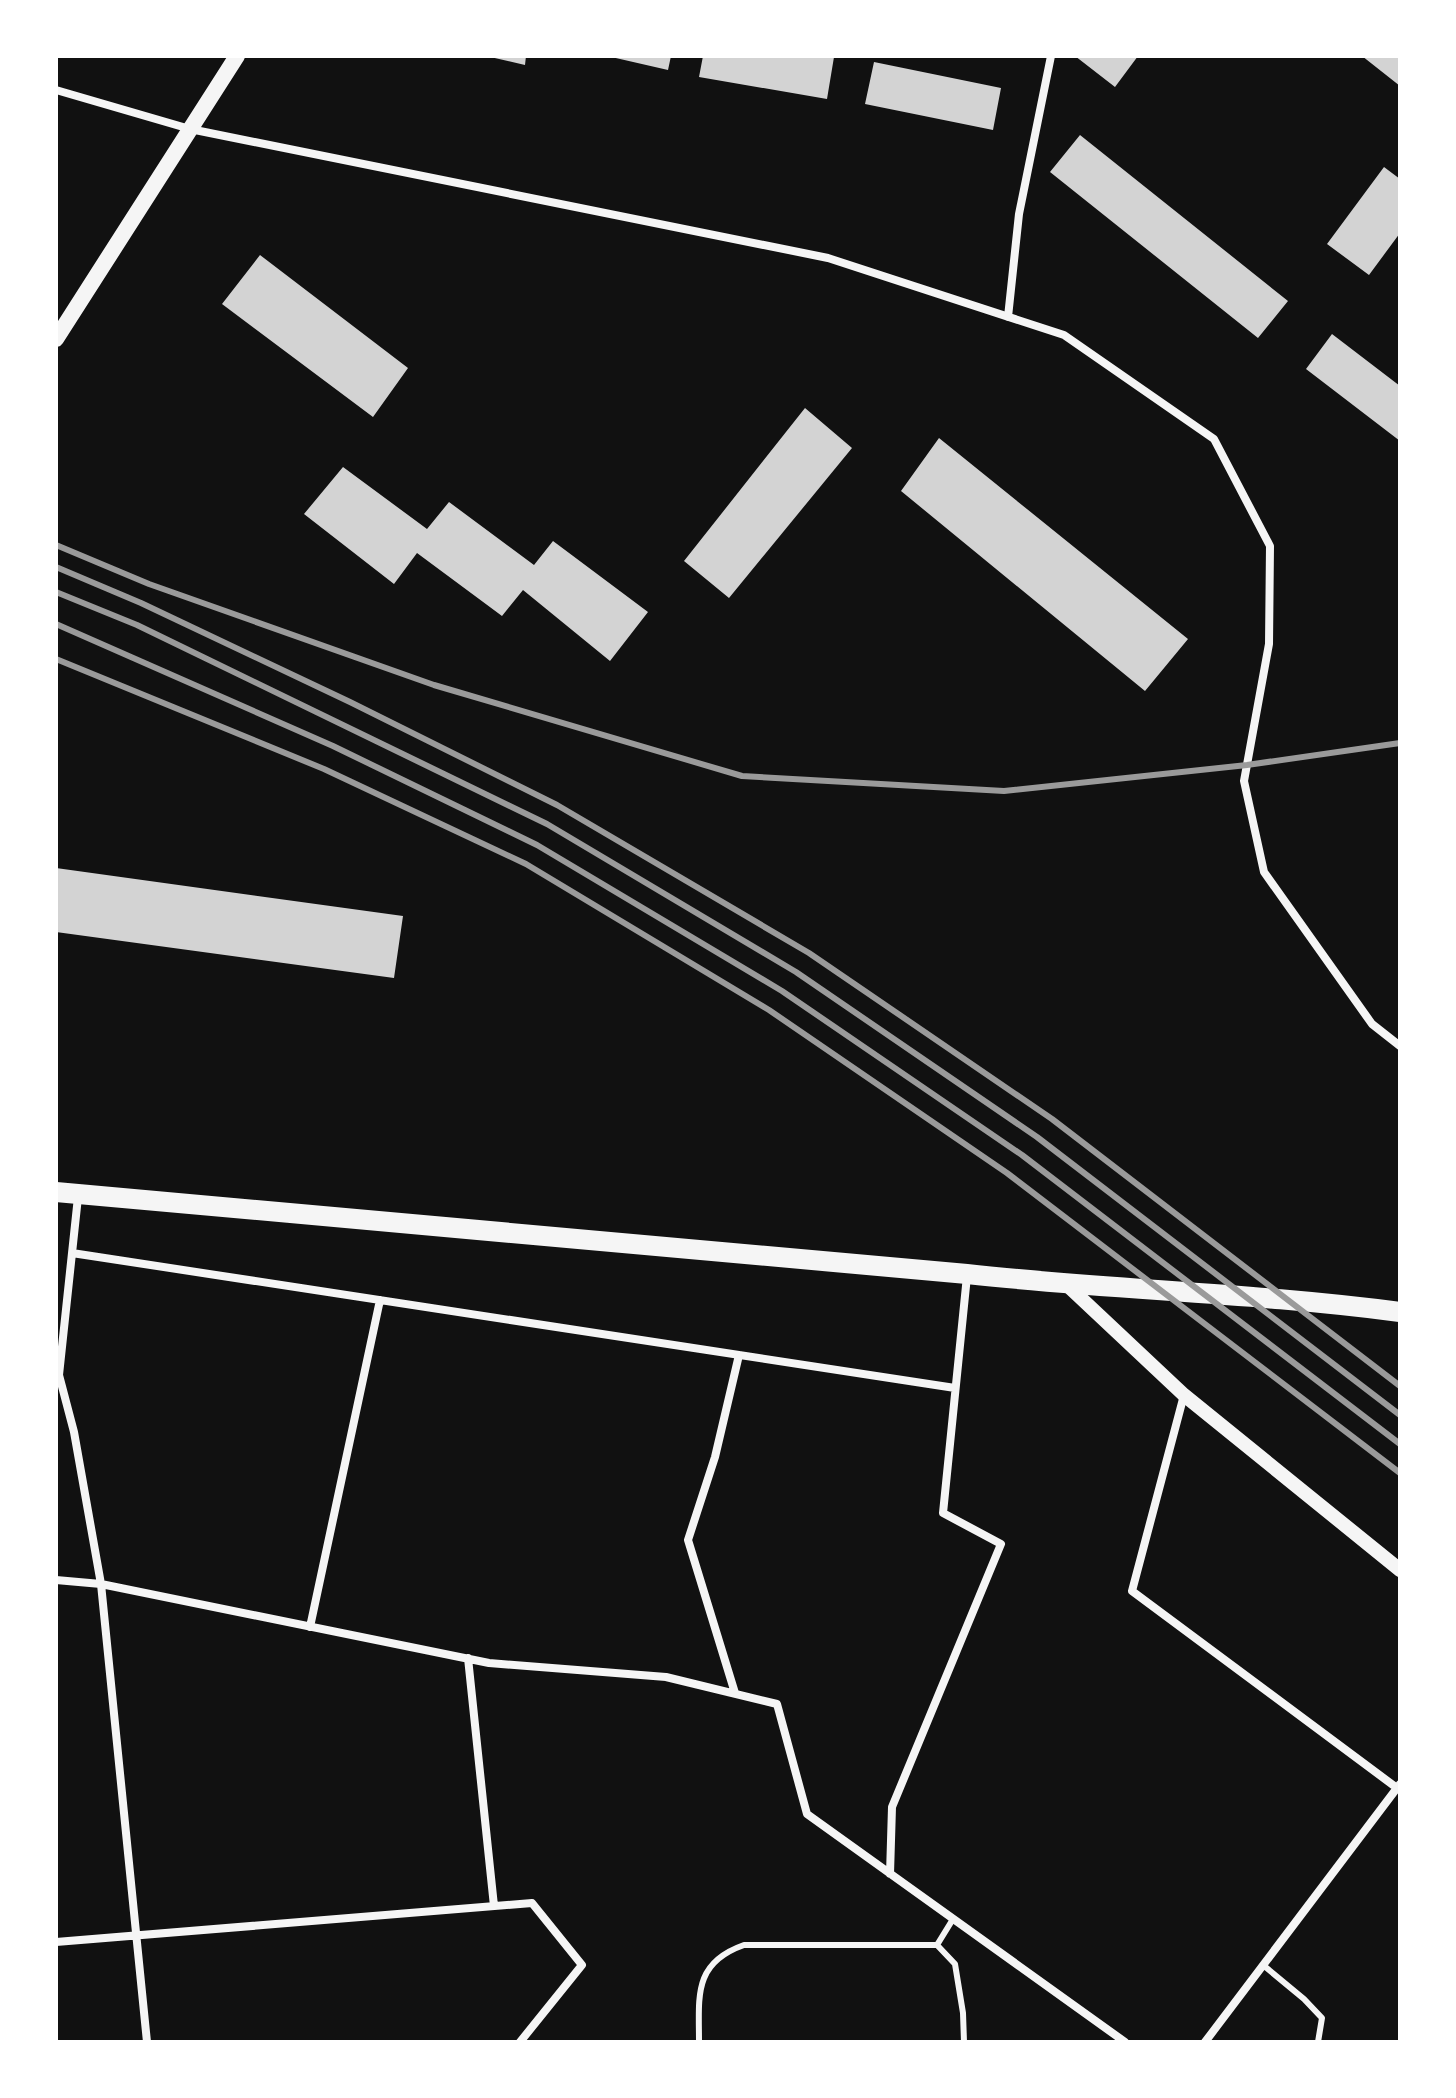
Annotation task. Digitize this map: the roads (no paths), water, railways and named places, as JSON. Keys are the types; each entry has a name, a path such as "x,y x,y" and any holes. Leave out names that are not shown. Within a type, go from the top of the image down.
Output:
{"main road":[{"path":"56,339 237,56"},
{"path":"56,1192 967,1274 1068,1286 1340,1304 1400,1312"}],"street":[{"path":"1008,317 1019,214 1051,56"},
{"path":"56,90 190,129 828,258 1064,335 1214,439 1270,546 1269,644 1244,781 1264,872 1372,1024 1400,1046"},
{"path":"78,1196 59,1375 74,1432 101,1584 147,2042"},
{"path":"72,1253 955,1388"},
{"path":"890,1874 892,1807 1001,1544 943,1513 967,1274"},
{"path":"1068,1286 1184,1395 1400,1570"},
{"path":"310,1627 380,1300"},
{"path":"735,1693 688,1540 715,1457 739,1355"},
{"path":"1184,1395 1132,1591 1398,1786 1205,2042"},
{"path":"56,1580 101,1584 489,1663 666,1677 777,1704 807,1814 1125,2042"},
{"path":"468,1658 494,1906"},
{"path":"56,1942 532,1903 582,1965 520,2042"}],"lane":[{"path":"937,1945 953,1919"},
{"path":"699,2042 699,1990 710,1967 725,1952 744,1945 937,1945 955,1964 964,2042"},
{"path":"1263,1965 1322,2018 1318,2042"}],"railway":[{"path":"56,545 149,584 434,685 742,776 1004,791 1247,765 1400,743"},
{"path":"56,567 141,603 350,702 557,805 809,953 1052,1119 1400,1386"},
{"path":"56,592 137,625 547,824 796,972 1037,1137 1400,1415"},
{"path":"56,624 333,746 537,845 782,991 1022,1155 1400,1444"},
{"path":"56,659 324,769 526,864 769,1010 1007,1173 1400,1473"}]}
